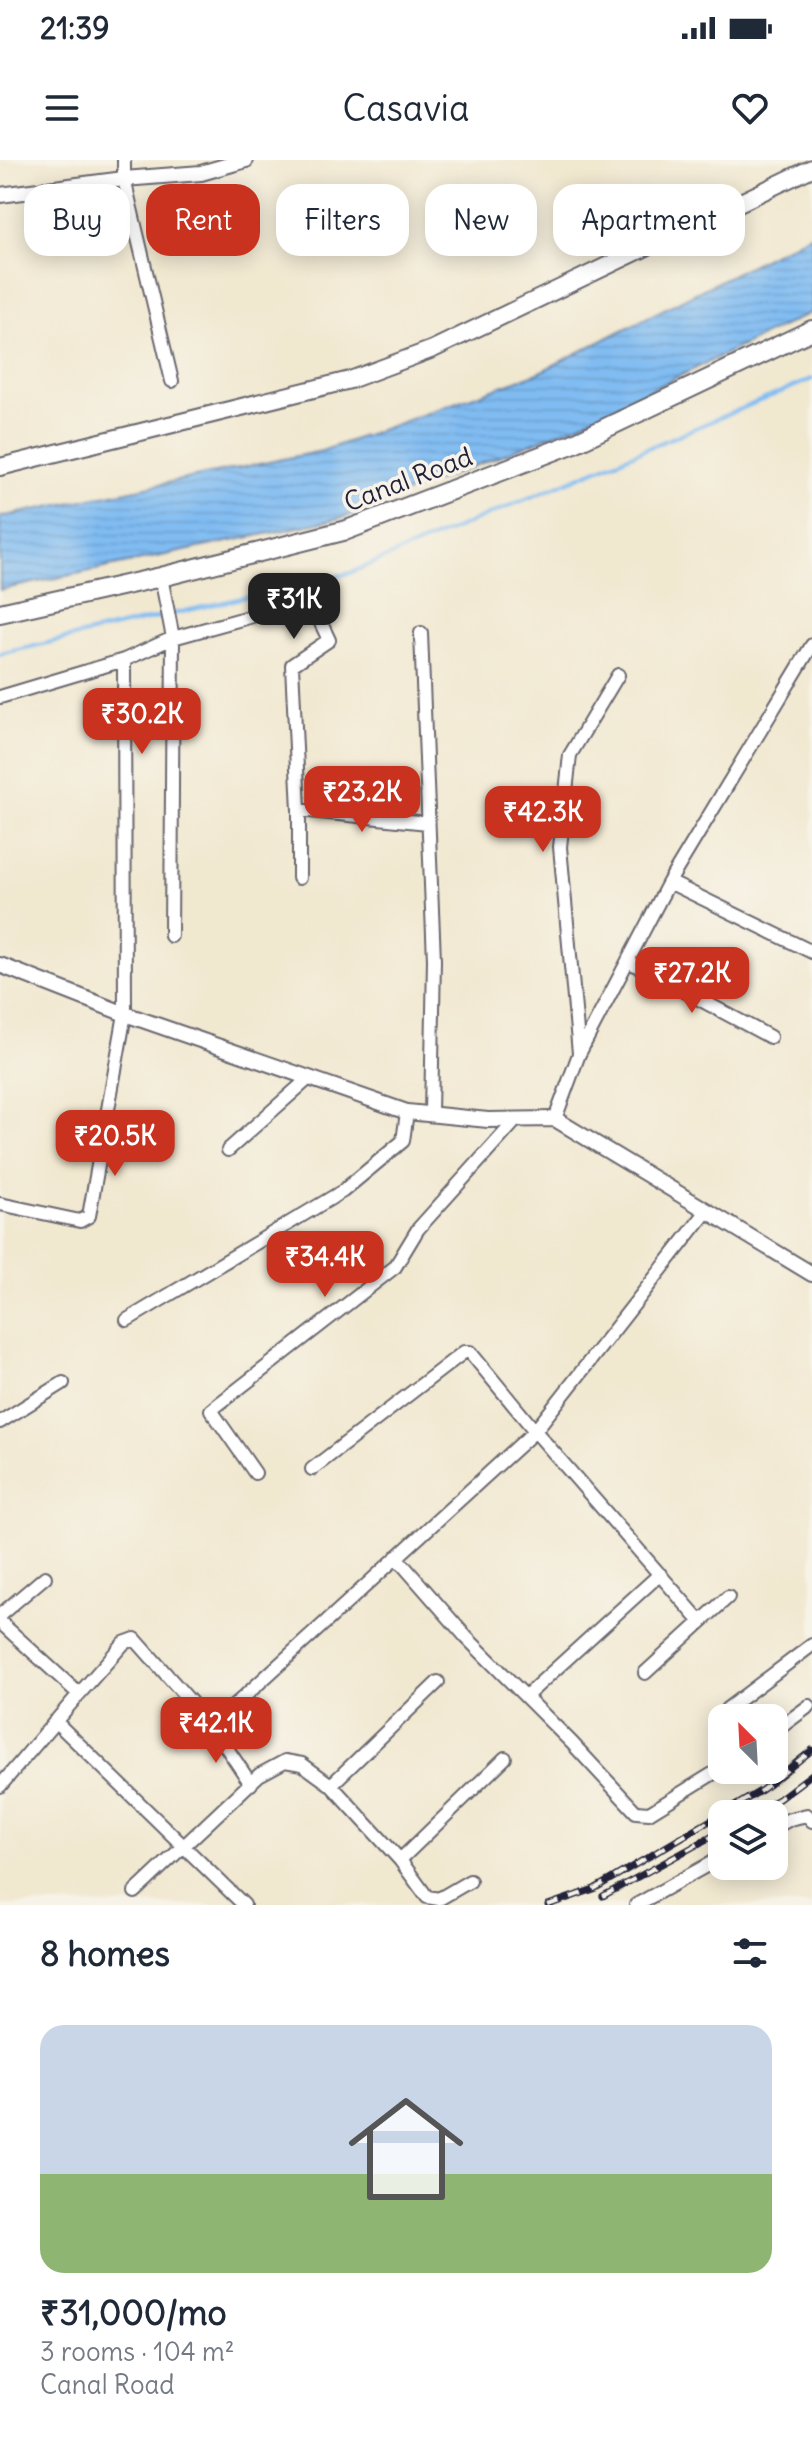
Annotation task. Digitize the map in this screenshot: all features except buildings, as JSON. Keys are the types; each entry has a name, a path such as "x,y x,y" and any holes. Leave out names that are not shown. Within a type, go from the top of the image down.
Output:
{"main road":[{"path":"0,467 350,380 433,349 812,168"},
{"name":"Canal Road","path":"0,613 161,577 347,530 572,444 812,330"}],"street":[{"path":"124,160 124,179 172,381"},
{"path":"0,195 124,179 201,173 246,160"},
{"path":"161,577 173,638 171,936"},
{"path":"0,697 124,660 173,638 310,600 329,640 292,665 299,878"},
{"path":"421,633 434,960 431,1114"},
{"path":"555,1119 579,1054 669,882 812,645"},
{"path":"0,1204 80,1221 89,1216 125,1014 124,660"},
{"path":"579,1054 560,847 570,755 618,675"},
{"path":"299,810 428,823"},
{"path":"669,882 812,952"},
{"path":"628,961 770,1037"},
{"path":"0,965 125,1014 407,1112 488,1120 555,1119 812,1274"},
{"path":"228,1150 309,1078"},
{"path":"127,1320 343,1191 403,1141 407,1112"},
{"path":"255,1473 211,1414 214,1407 395,1267 418,1229 517,1119"},
{"path":"212,1726 535,1431 707,1211"},
{"path":"312,1469 464,1352 470,1352 701,1622"},
{"path":"0,1422 63,1383"},
{"path":"396,1557 466,1637 640,1814 649,1813 708,1777"},
{"path":"526,1696 660,1574"},
{"path":"0,1615 45,1577"},
{"path":"645,1673 728,1597"},
{"path":"0,1622 79,1694"},
{"path":"0,1786 124,1643 135,1639 212,1726 251,1784"},
{"path":"734,1704 812,1645"},
{"path":"331,1785 438,1682"},
{"path":"788,1722 809,1706"},
{"path":"55,1721 244,1905"},
{"path":"400,1860 505,1758"},
{"path":"135,1892 259,1775 285,1761 302,1764 331,1785 400,1860 423,1893 439,1899 470,1881"},
{"path":"788,1820 807,1815 812,1821"},
{"path":"636,1905 708,1865"}],"water":[{"path":"812,234 812,312 580,424 346,517 0,590 0,517 322,451 538,373"}],"waterway":[{"path":"0,654 350,573 812,379"}],"railway":[{"path":"548,1905 594,1889 762,1790 812,1750"},
{"path":"777,1800 812,1774"},
{"path":"603,1896 708,1839"}]}
